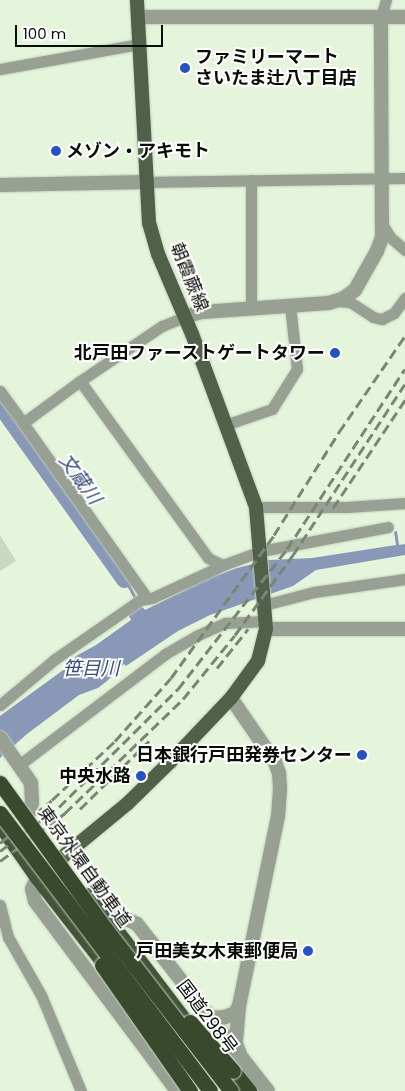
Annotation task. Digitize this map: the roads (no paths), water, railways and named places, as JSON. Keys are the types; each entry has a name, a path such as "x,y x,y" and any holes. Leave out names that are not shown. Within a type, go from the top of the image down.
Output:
{"highway":[{"name":"国道298号","path":"0,774 61,858 240,1091"},
{"name":"東京外環自動車道","path":"0,784 105,928 232,1091"},
{"name":"東京外環自動車道","path":"0,813 32,859 210,1091"},
{"path":"1,828 37,878 201,1091"},
{"path":"32,859 131,1009 190,1091"},
{"path":"105,928 249,1091"}],"main road":[{"name":"朝霞蕨線","path":"137,0 145,182 152,235 256,507 266,625"},
{"path":"37,878 128,803 231,698 258,661 266,625"}],"street":[{"path":"337,301 352,294 381,242 382,17 386,0"},
{"path":"138,17 243,15 405,17"},
{"path":"0,69 139,44"},
{"path":"0,185 405,178"},
{"path":"250,308 251,180"},
{"path":"382,224 402,248"},
{"path":"375,255 386,246 402,248"},
{"path":"23,423 80,381 162,326 184,317 202,312 337,301 350,302 373,317 382,319 394,314 405,298"},
{"path":"225,425 272,409 297,369 290,306"},
{"path":"80,381 208,558 223,565"},
{"path":"0,391 147,598"},
{"path":"256,507 405,503"},
{"path":"0,705 55,659 140,600 223,565 261,554 388,527"},
{"path":"264,601 405,579"},
{"path":"17,761 158,660 198,635 225,623 405,628"},
{"path":"231,698 275,762 279,773 280,789 278,816 239,1006 236,1044 241,1057"},
{"path":"0,738 31,783 32,803 28,813"},
{"path":"37,878 32,889 35,901 177,1091"},
{"path":"96,903 136,924 268,1091"},
{"path":"0,905 8,937 41,995 81,1091"},
{"path":"211,1018 235,1014 239,1006"}],"water":[{"name":"笹目川","path":"397,531 399,545 405,544 405,555 316,570 293,586 210,615 178,631 126,666 124,664 98,688 79,695 27,734 0,758 0,716 66,668 76,656 96,645 131,620 127,612 140,604 145,610 209,578 237,568 269,560 312,558 396,545 394,532"}],"waterway":[{"name":"文蔵川","path":"0,404 125,579"},
{"path":"125,579 136,600"}],"railway":[{"path":"0,843 52,800 115,741 171,678 274,535 339,432 405,336"},
{"path":"0,851 59,807 178,689 287,549 405,369"},
{"path":"0,861 65,813 183,699 235,635 293,555 405,384"},
{"path":"333,508 405,400"},
{"path":"217,668 248,629"},
{"path":"80,809 149,741"}],"place":[{"name":"ファミリーマート さいたま辻八丁目店","path":"185,68"},
{"name":"メゾン・アキモト","path":"56,151"},
{"name":"北戸田ファーストゲートタワー","path":"335,353"},
{"name":"日本銀行戸田発券センター","path":"362,755"},
{"name":"中央水路","path":"141,776"},
{"name":"戸田美女木東郵便局","path":"308,951"}]}
